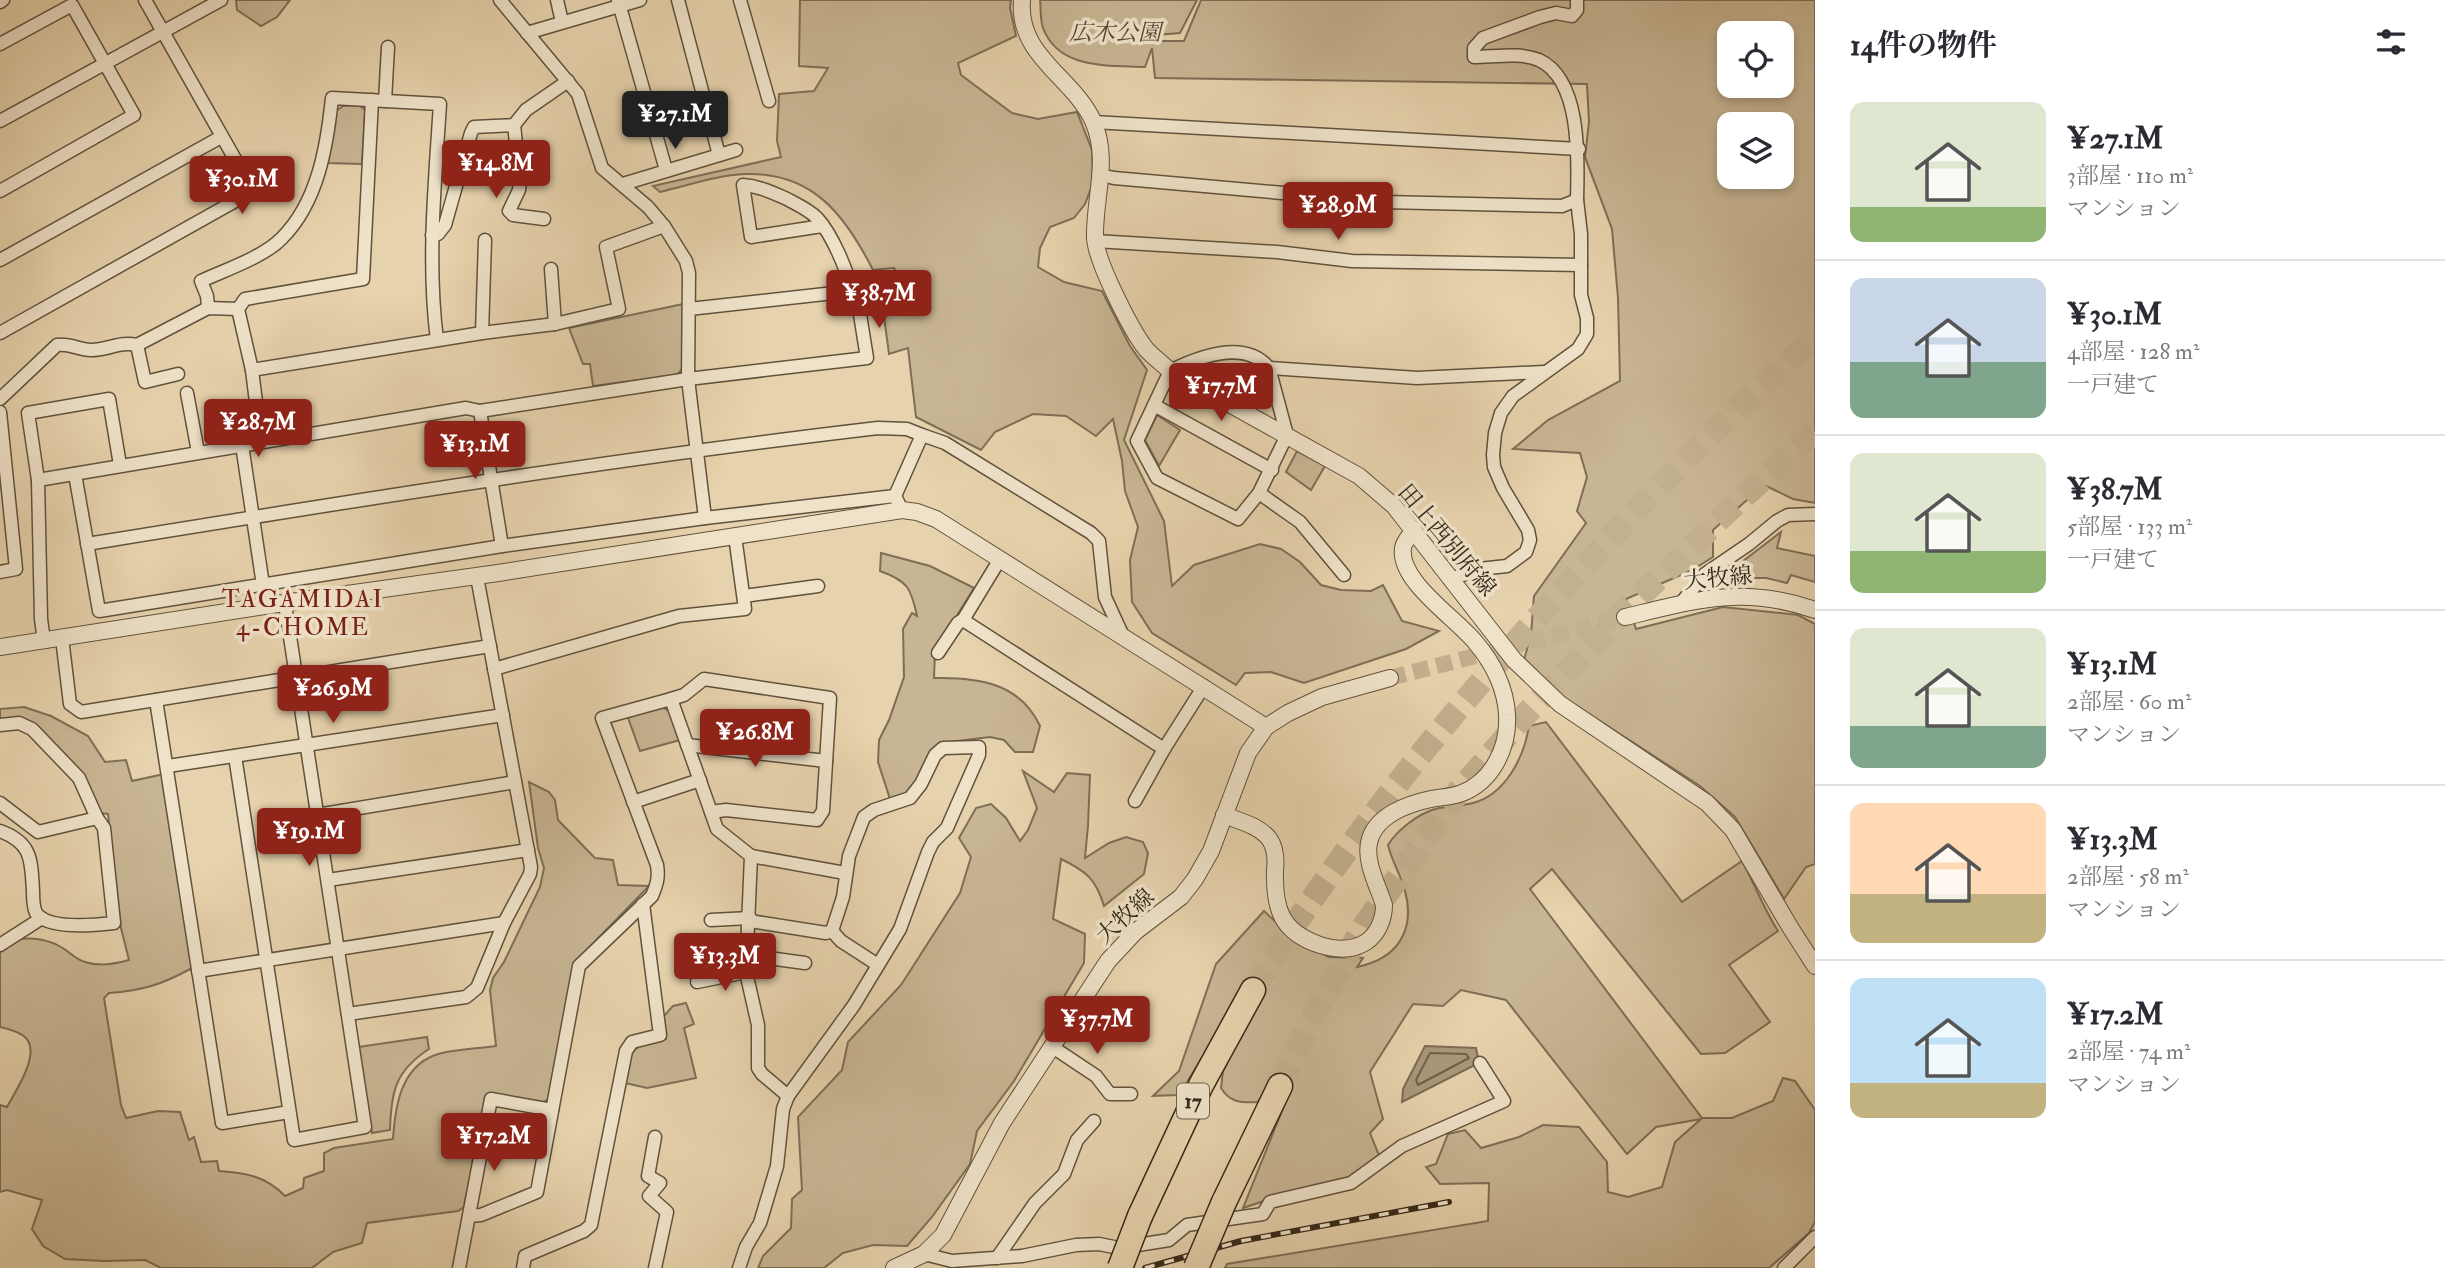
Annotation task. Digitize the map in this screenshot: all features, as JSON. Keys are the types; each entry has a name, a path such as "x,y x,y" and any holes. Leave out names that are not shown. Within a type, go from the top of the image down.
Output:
{"highway":[{"name":"17","path":"1120,1268 1140,1216 1200,1084 1253,990"},
{"path":"1196,1268 1224,1202 1280,1086"}],"street":[{"path":"0,333 253,191 145,0"},
{"path":"0,121 221,0"},
{"path":"499,0 578,94 602,168 648,207 664,226 686,261 689,273 688,379 705,518"},
{"path":"557,0 562,22"},
{"path":"527,33 619,3 640,0"},
{"path":"678,0 719,155"},
{"path":"740,0 769,101"},
{"name":"田上西別府線","path":"1022,0 1025,29 1034,49 1081,100 1093,122 1100,146 1101,175 1095,241 1118,299 1146,349 1170,371 1359,476 1394,506 1514,660 1560,704 1707,803 1733,830 1815,966"},
{"path":"1451,579 1479,569 1507,566 1526,552 1530,540 1528,530 1494,467 1495,433 1501,412 1513,396 1578,349 1587,334 1587,318 1581,295 1578,149 1568,97 1561,80 1539,60 1522,56 1474,57 1474,48 1483,38 1540,17 1556,13 1572,16 1577,10 1577,0"},
{"path":"619,3 666,170"},
{"path":"0,44 72,5 134,115 0,191"},
{"path":"386,101 388,47"},
{"path":"544,219 513,215 509,211 519,190 520,180 514,125 526,110 568,81"},
{"path":"208,308 201,281 267,249 281,239 293,224 323,160 332,98 440,103 432,235 433,306 437,340"},
{"path":"261,442 252,370 238,309 245,299 363,279 372,100"},
{"path":"1093,122 1578,149"},
{"path":"432,235 438,234 444,225 474,127 514,125"},
{"path":"0,260 221,137"},
{"path":"622,184 736,150"},
{"path":"1101,175 1384,201 1562,206 1577,200"},
{"path":"38,480 466,408 480,411 688,379 867,358 858,302 848,274 820,220 807,209 770,191 743,185 751,237 822,226"},
{"path":"252,370 555,324 618,309 606,247 664,226"},
{"path":"482,333 485,240"},
{"path":"1095,241 1277,252 1352,261 1581,265"},
{"path":"551,270 555,324"},
{"path":"689,309 852,291"},
{"path":"0,399 57,345 67,344 90,351 127,343 137,345 208,308 238,309"},
{"path":"137,345 145,382 178,374"},
{"path":"1241,353 1264,361 1269,368 1287,435 1259,493 1238,519 1157,478 1137,441 1170,371 1204,356 1241,353"},
{"path":"1269,368 1418,378 1544,372"},
{"path":"187,393 198,452"},
{"path":"44,641 41,619 38,480 28,413 109,399 120,465"},
{"path":"1154,405 1272,470"},
{"path":"480,411 502,546"},
{"path":"0,412 5,502 16,569 0,572"},
{"path":"88,544 696,449 878,428 907,429 945,443 1091,533 1099,541 1105,597 1122,634"},
{"path":"899,503 922,435"},
{"path":"242,445 263,585"},
{"path":"75,474 99,611 502,546 705,518 899,503 936,519 1266,727"},
{"path":"1259,493 1300,522 1344,575"},
{"path":"0,647 735,536 899,503"},
{"path":"1681,603 1705,574 1777,521 1788,514 1815,514"},
{"path":"1224,815 1263,832 1271,841 1276,862 1276,907 1283,921 1295,933 1310,942 1341,950 1357,947 1369,940 1378,929 1384,912 1368,853 1374,830 1394,812 1410,804 1462,793 1486,776 1493,767 1505,746 1507,730 1507,706 1502,685 1477,644 1417,585 1409,572 1402,551 1414,530"},
{"path":"494,669 679,616 745,609 735,536"},
{"path":"938,653 958,623 963,620 1000,559"},
{"path":"348,1014 466,997 477,988 504,923 530,874 528,850 477,577"},
{"path":"744,596 818,586"},
{"name":"大牧線","path":"1625,617 1713,597 1743,595 1775,598 1815,610"},
{"path":"235,757 294,1140 365,1127 285,604"},
{"path":"963,620 1164,749"},
{"path":"62,638 70,704 81,712 490,646"},
{"name":"大牧線","path":"894,1268 924,1254 943,1235 990,1142 1108,961 1135,932 1181,897 1195,879 1211,851 1248,753 1266,727 1322,696 1390,678"},
{"path":"469,1216 481,1215 537,1192 579,966 652,895 659,875 602,718 684,695 704,679 830,698 823,811 817,820 726,810 711,812"},
{"path":"1135,801 1204,686"},
{"path":"156,699 222,1123 289,1112"},
{"path":"671,699 718,829 751,856 845,873"},
{"path":"168,766 503,715"},
{"path":"0,724 19,723 32,729 79,778 104,828 114,923 69,925 42,918 35,912 33,904 30,860 26,848 12,835 0,831"},
{"path":"687,745 826,761"},
{"path":"739,1268 746,1247 760,1223 777,1166 783,1109 788,1096 829,1042 900,929 928,852 933,842 947,828 979,755 979,747 943,748 935,755 921,784 909,798 874,810 864,817 858,828 845,873 843,897 832,931"},
{"path":"633,802 700,780"},
{"path":"317,815 515,782"},
{"path":"0,803 38,832 97,818"},
{"path":"327,880 528,850"},
{"path":"751,856 746,972 758,1025 758,1068 788,1096"},
{"path":"523,1268 525,1256 584,1231 591,1225 626,1051 632,1042 660,1035 643,904"},
{"path":"0,945 42,918"},
{"path":"711,920 750,919 826,933 832,931"},
{"path":"198,971 504,923"},
{"path":"832,931 841,941 878,965"},
{"path":"746,955 805,963"},
{"path":"697,982 746,972"},
{"path":"1051,1046 1096,1076 1110,1094 1131,1094"},
{"path":"924,1254 952,1261 1022,1256 1076,1245 1099,1244 1119,1248 1169,1241 1186,1225 1262,1214 1270,1202 1351,1182 1402,1146 1504,1101 1480,1063"},
{"path":"459,1268 492,1099 552,1110"},
{"path":"997,1258 1035,1203 1063,1174 1077,1140 1094,1121"},
{"path":"655,1137 648,1176 660,1183 649,1196 667,1212 655,1268"},
{"path":"1784,1268 1815,1237"}],"green space":[{"path":"236,0 290,0 277,17 261,26 237,10"},
{"path":"800,0 1011,0 1016,36 958,63 961,75 1012,113 1038,119 1077,112 1092,150 1093,183 1085,204 1074,218 1050,227 1040,248 1038,267 1064,282 1102,291 1130,346 1147,370 1124,440 1164,521 1172,586 1194,565 1260,544 1281,549 1300,562 1321,585 1341,590 1371,591 1383,585 1402,621 1439,631 1406,649 1304,683 1271,672 1245,673 1236,685 1152,633 1132,602 1130,560 1138,527 1125,491 1113,419 1096,436 1066,416 1033,414 995,432 981,450 916,417 908,348 889,354 884,317 904,286 894,268 873,270 851,232 824,201 790,180 769,175 724,176 660,192 653,186 781,157 777,141 779,94 814,91 828,68 799,66"},
{"name":"広木公園","path":"1040,0 1197,0 1180,33 1157,35 1154,41 1184,41 1201,0 1815,0 1815,503 1793,499 1764,485 1713,530 1713,557 1692,570 1626,599 1636,629 1723,607 1798,615 1815,624 1815,864 1806,867 1784,899 1735,817 1700,786 1560,695 1524,660 1531,634 1534,596 1586,523 1577,511 1587,477 1580,453 1513,449 1548,420 1620,381 1618,298 1612,229 1585,157 1589,122 1587,84 1155,78 1152,48 1145,67 1086,62 1060,52 1050,42 1041,18"},
{"path":"359,105 365,110 362,164 327,163 336,111 343,106"},
{"path":"683,304 683,368 677,375 593,386 590,364 583,364 569,328"},
{"path":"1157,415 1180,430 1159,466 1145,440"},
{"path":"1297,451 1325,466 1311,490 1286,472"},
{"path":"1781,532 1777,548 1815,556 1815,582 1791,575 1787,583 1766,578 1721,578"},
{"path":"881,553 930,566 974,588 935,651 934,678 982,681 1021,700 1040,726 1033,752 1015,752 1004,740 990,737 941,743 929,755 909,794 890,799 878,762 879,740 904,677 903,629 912,613 917,616 907,587 897,578 880,571"},
{"path":"24,707 51,716 88,736 105,762 126,760 132,781 164,774 192,968 152,986 109,993 104,998 121,1105 126,1118 158,1111 180,1112 189,1140 194,1137 201,1162 217,1161 219,1171 263,1180 285,1196 303,1188 304,1178 324,1171 324,1153 334,1148 393,1139 395,1115 402,1090 414,1069 423,1061 442,1053 496,1046 490,990 493,978 504,962 540,887 544,868 538,848 529,782 549,792 555,800 558,820 595,858 613,860 618,885 649,886 574,963 548,1099 544,1102 490,1093 486,1096 464,1207 458,1211 367,1223 362,1243 333,1252 312,1268 161,1268 145,1260 65,1259 43,1246 32,1229 42,1200 7,1190 0,1192 0,1105 7,1107 25,1073 29,1063 30,1045 18,1032 0,1027 0,953 13,941 34,939 55,944 90,964 129,960 121,928 108,814 101,813 83,776 35,725 20,717 0,720 0,709"},
{"path":"661,707 670,711 680,740 640,751 627,715"},
{"path":"1546,722 1682,902 1742,861 1747,870 1778,931 1729,965 1770,1022 1725,1053 1701,1054 1552,869 1530,889 1702,1118 1732,1118 1773,1101 1783,1078 1795,1081 1815,1110 1815,1222 1809,1233 1769,1268 1225,1268 1227,1264 1488,1221 1489,1183 1440,1184 1426,1167 1436,1164 1448,1134 1465,1130 1481,1148 1519,1137 1543,1125 1579,1127 1607,1162 1608,1192 1628,1197 1662,1187 1675,1142 1701,1119 1656,1127 1627,1154 1506,1000 1461,990 1443,1006 1413,1004 1370,1072 1383,1119 1370,1133 1382,1163 1369,1173 1300,1189 1243,1208 1290,1091 1271,1081 1258,1102 1247,1102 1232,1099 1221,1088 1223,1071 1263,991 1244,981 1220,1029 1179,1095 1153,1096 1179,1071 1216,964 1264,911 1296,941 1329,957 1363,958 1357,967 1382,958 1392,950 1405,931 1408,906 1388,845 1392,839 1402,828 1435,809 1473,803 1495,792 1518,762 1529,726"},
{"path":"1023,771 1054,792 1067,773 1090,775 1085,858 1109,843 1126,837 1143,842 1148,853 1144,874 1104,906 1089,877 1061,859 1053,919 1085,934 1084,963 1014,1081 977,1131 970,1164 932,1217 907,1246 873,1245 843,1253 824,1268 758,1268 763,1256 791,1228 792,1199 802,1190 798,1117 842,1070 848,1042 901,985 960,893 971,857 959,838 976,808 991,804 1006,818 1020,841 1028,830 1037,808"},
{"path":"686,1003 694,1024 684,1028 696,1078 647,1088 625,1083 634,1050 666,1039 663,1017 673,1006"},
{"path":"427,1037 429,1049 409,1066 397,1084 390,1130 372,1133 358,1047"}],"water":[{"path":"1425,1046 1476,1048 1478,1058 1473,1066 1402,1102 1403,1089"}],"tunnel":[{"path":"1253,990 1352,843 1461,705 1572,579 1639,508 1708,438 1815,337"},
{"path":"1280,1086 1316,1010 1364,926 1459,791 1527,713 1633,603 1815,431"},
{"path":"1390,678 1625,617"}],"railway":[{"path":"1145,1268 1241,1241 1449,1202"}],"district":[{"name":"TAGAMIDAI 4-CHOME","path":"303,613"}]}
